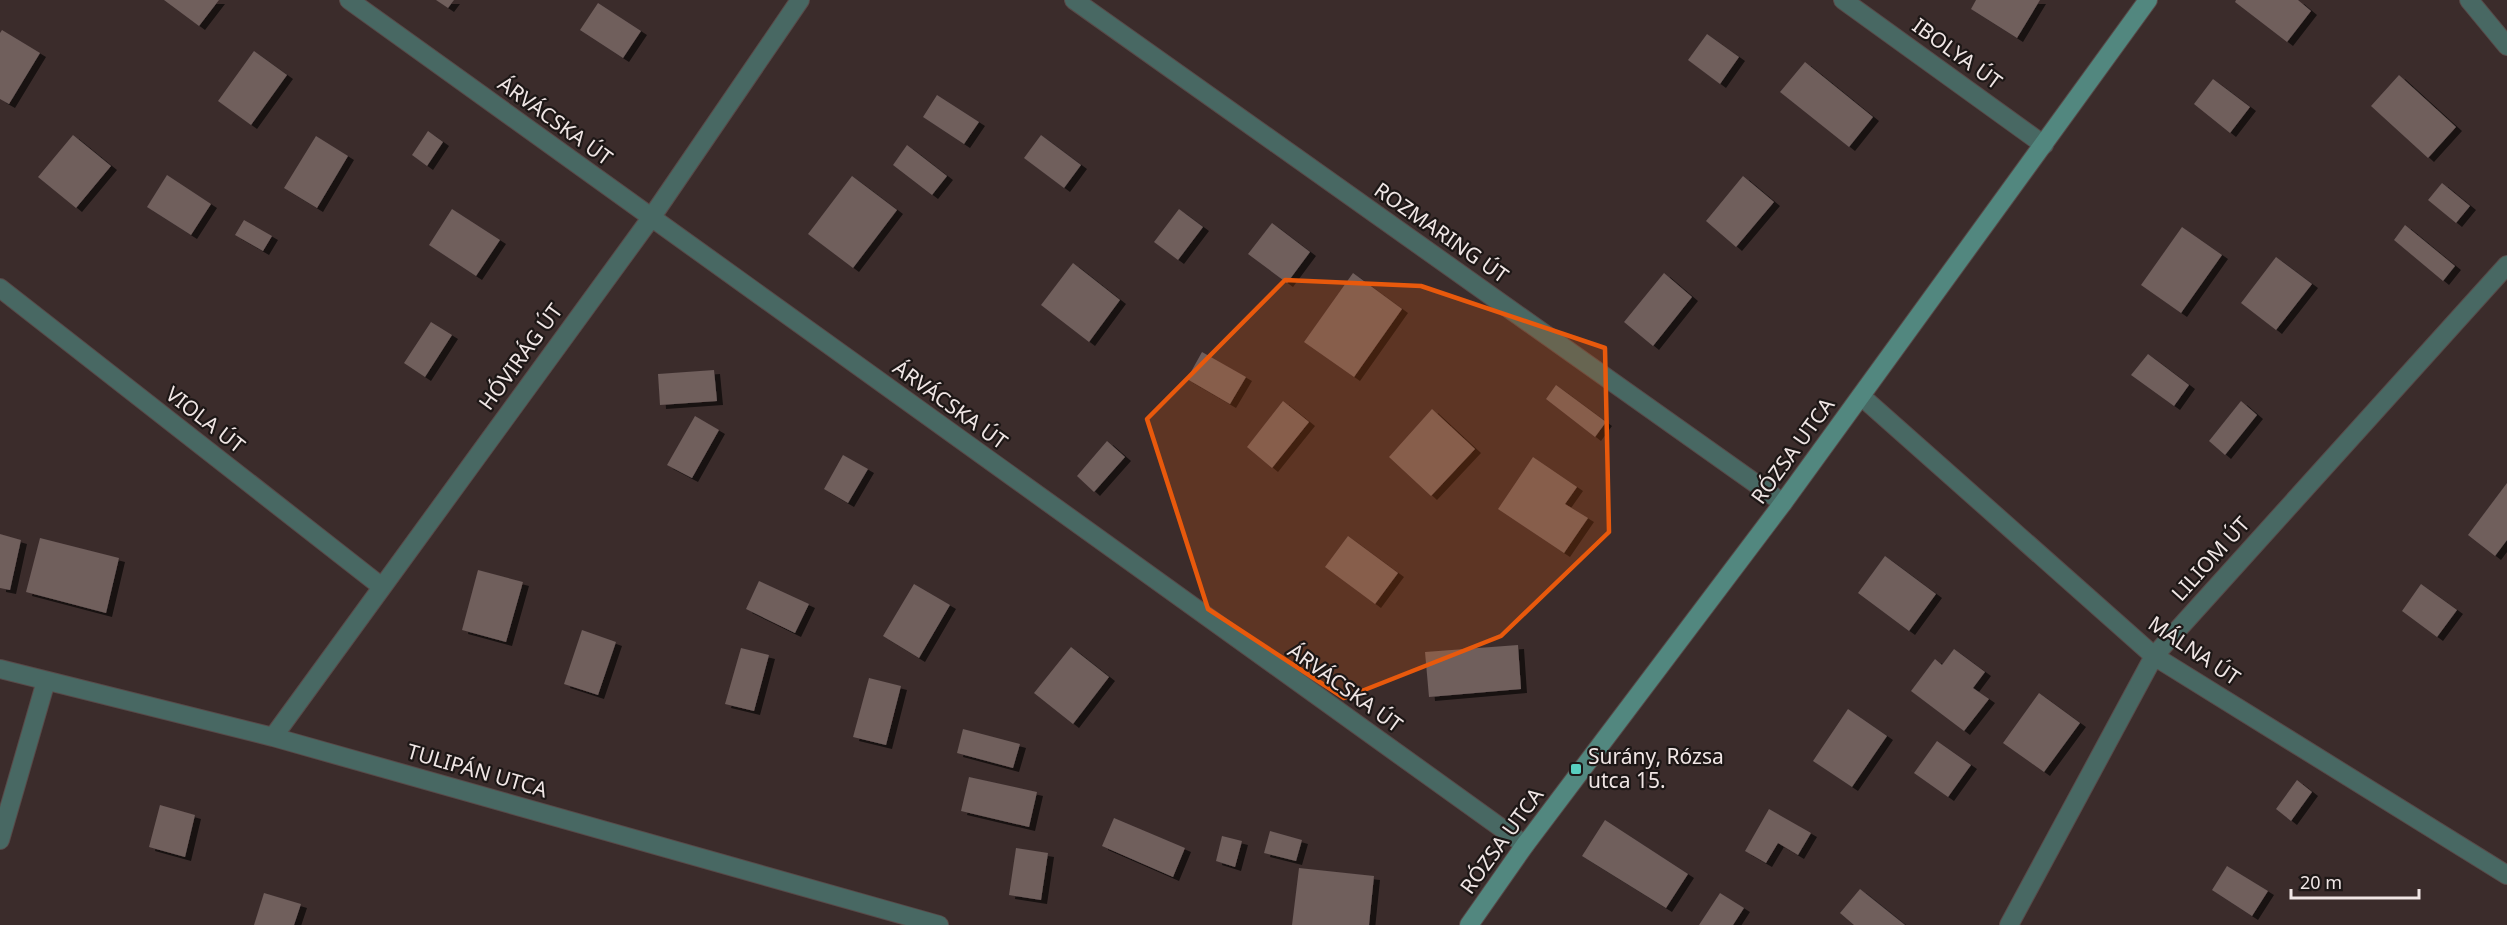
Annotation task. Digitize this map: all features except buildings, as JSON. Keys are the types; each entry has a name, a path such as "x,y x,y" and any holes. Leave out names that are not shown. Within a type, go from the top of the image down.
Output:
{"street":[{"name":"ÁRVÁCSKA ÚT","path":"349,0 1525,845"},
{"name":"HÓVIRÁG ÚT","path":"273,737 651,218 800,0"},
{"name":"ROZMARING ÚT","path":"1074,0 1783,503"},
{"name":"IBOLYA ÚT","path":"1843,0 2044,145"},
{"name":"RÓZSA UTCA","path":"1468,925 1525,845 1783,503 2148,0"},
{"path":"2469,0 2507,46"},
{"name":"LILIOM ÚT","path":"2009,925 2154,656 2507,265"},
{"name":"VIOLA ÚT","path":"0,288 382,587"},
{"name":"MÁLNA ÚT","path":"1861,396 2154,656 2507,875"},
{"name":"TULIPÁN UTCA","path":"0,669 273,737 927,923"},
{"path":"0,840 46,681"}],"highlighted area":[{"path":"1285,280 1421,286 1605,348 1609,532 1501,636 1344,698 1208,609 1147,419"}],"place":[{"name":"Surány, Rózsa utca 15.","path":"1576,769"}]}
